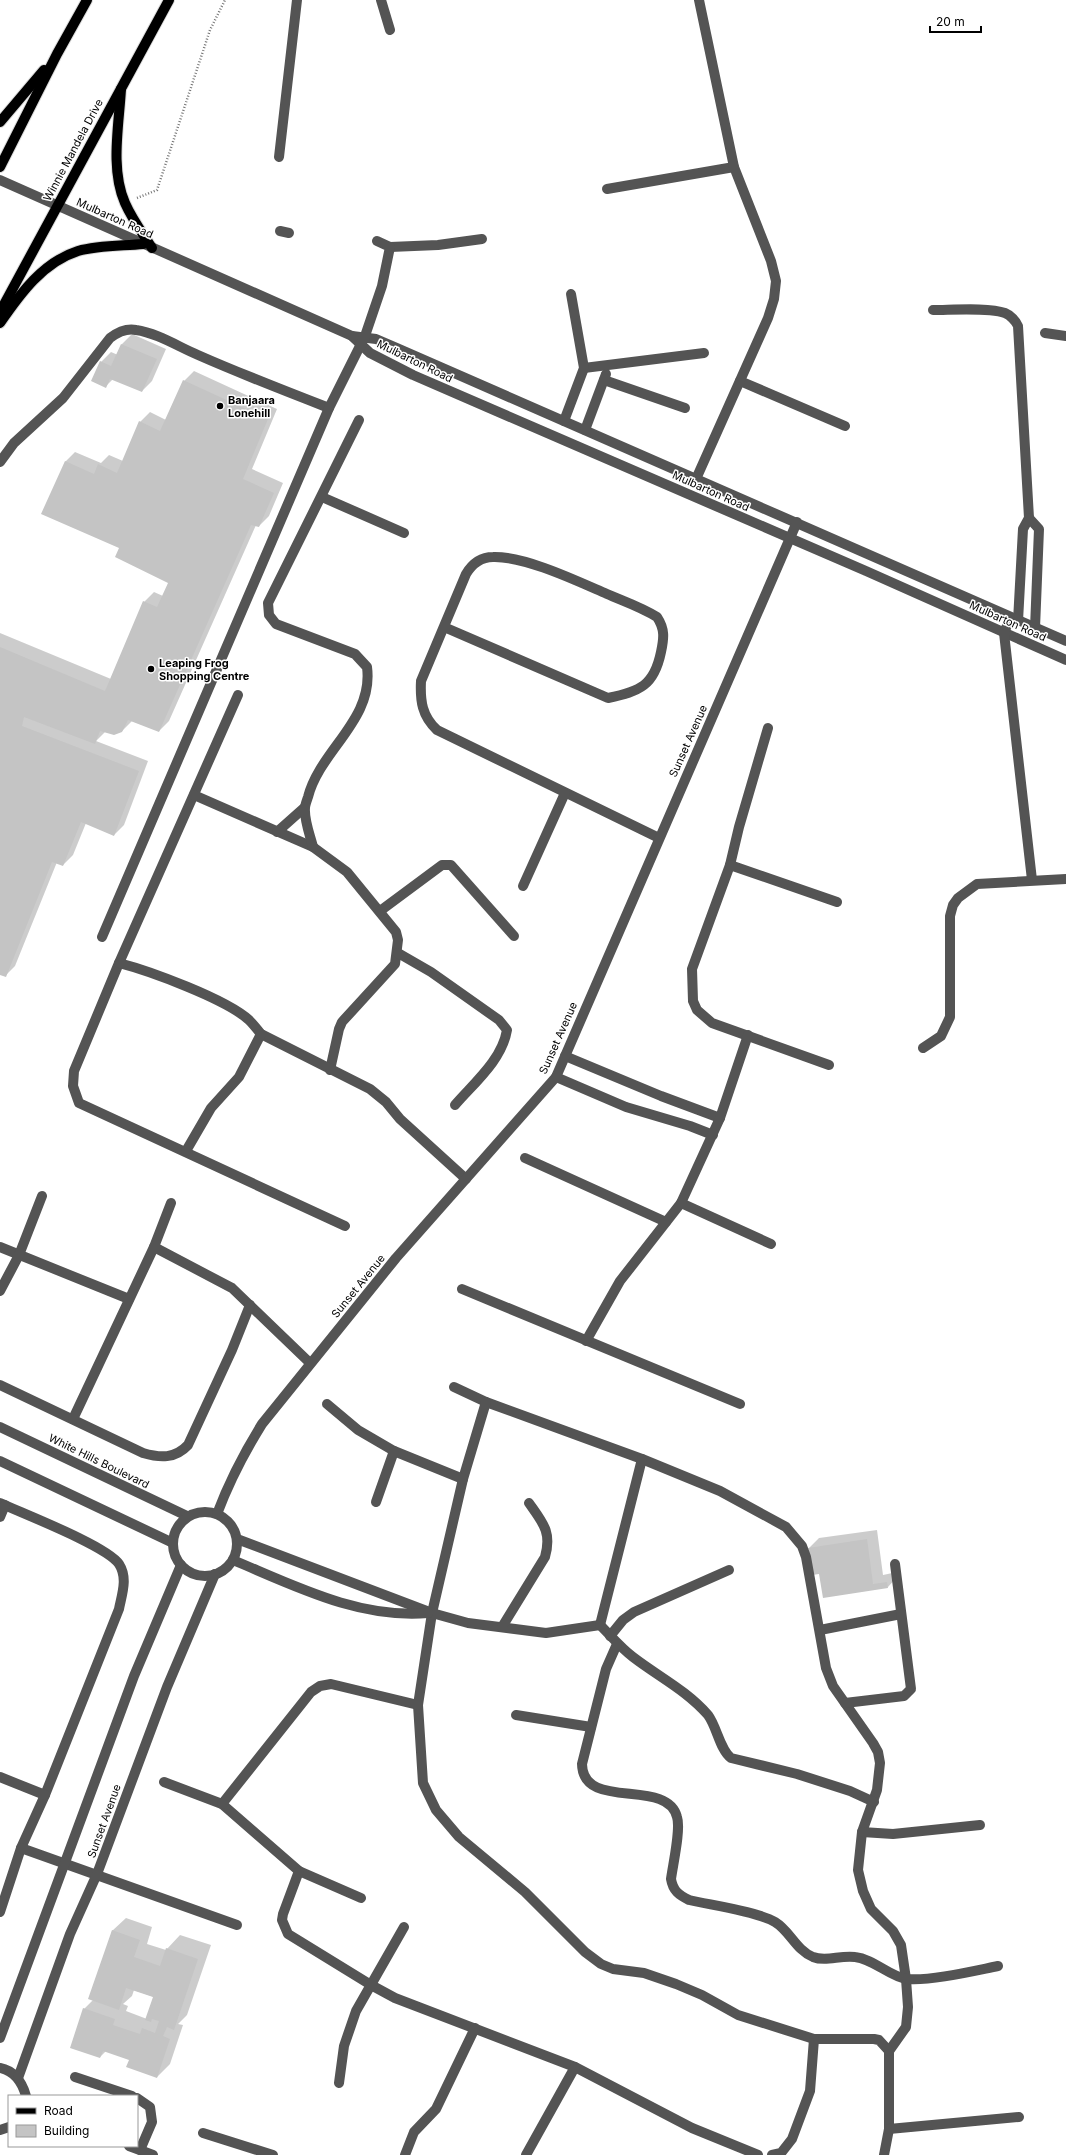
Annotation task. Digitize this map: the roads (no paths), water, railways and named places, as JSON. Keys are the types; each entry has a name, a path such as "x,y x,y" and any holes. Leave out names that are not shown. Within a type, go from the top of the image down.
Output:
{"main road":[{"path":"0,167 56,54 87,0"},
{"name":"Winnie Mandela Drive","path":"0,312 56,206 169,0"},
{"path":"0,122 56,54"},
{"path":"0,323 26,286 52,265 71,255 90,248 148,246 125,203 119,182 117,161 122,85"}],"street":[{"path":"279,158 297,0"},
{"path":"381,0 390,30"},
{"path":"696,479 768,318 774,299 776,281 771,261 734,167 699,0"},
{"path":"607,189 734,167"},
{"name":"Mulbarton Road","path":"0,180 362,341 397,348 1066,641"},
{"path":"377,241 390,247 438,245 482,239"},
{"path":"102,937 329,408 362,341 382,286 390,247"},
{"path":"564,421 584,368 571,294"},
{"path":"933,310 991,311 1006,314 1016,322 1018,326 1029,518 1023,529 1014,619 1004,633 1032,880"},
{"path":"0,462 14,444 63,398 110,338 119,332 128,329 137,330 158,337 329,408"},
{"path":"1045,333 1066,336"},
{"name":"Mulbarton Road","path":"362,341 384,361 413,375 789,539 866,571 1066,660"},
{"path":"584,368 704,353"},
{"path":"584,430 609,365"},
{"path":"604,380 685,408"},
{"path":"740,381 844,426"},
{"path":"313,847 304,808 309,789 317,772 352,725 366,690 368,673 366,667 355,654 276,624 269,615 268,603 359,420"},
{"path":"322,497 404,533"},
{"path":"1029,518 1039,529 1035,628"},
{"name":"Sunset Avenue","path":"217,1514 229,1484 250,1443 262,1424 396,1258 556,1077 797,522"},
{"path":"444,627 608,698 633,692 651,679 657,669 664,637 661,623 657,617 649,612 567,577 519,561 493,557 475,563 470,568 444,627 421,681 420,694 426,720 437,730 659,838"},
{"path":"238,695 119,963 74,1071 75,1094 79,1103 186,1151 344,1226"},
{"path":"768,728 739,827 730,866 692,969 691,990 693,1001 697,1010 712,1023 829,1065"},
{"path":"523,886 565,793"},
{"path":"194,795 313,847 347,872 396,932 398,940 398,954 395,964 342,1022 339,1029 330,1070"},
{"path":"277,832 304,808"},
{"path":"380,911 442,865 447,864 451,865 514,936"},
{"path":"730,866 837,902"},
{"path":"923,1048 941,1036 950,1017 950,916 953,905 966,890 977,884 1066,879"},
{"path":"398,954 431,972 499,1020 507,1030 505,1040 497,1056 455,1105"},
{"path":"119,963 144,969 234,1009 249,1020 261,1034 370,1089 466,1180"},
{"path":"186,1151 211,1108 238,1077 261,1034"},
{"path":"586,1341 620,1281 681,1203 720,1118 748,1035"},
{"path":"565,1056 661,1096 720,1118"},
{"path":"556,1077 626,1107 690,1126 712,1135"},
{"path":"525,1158 666,1222"},
{"path":"0,1290 18,1255 42,1196"},
{"path":"73,1419 154,1247 171,1203"},
{"path":"681,1203 771,1244"},
{"path":"0,1247 129,1299"},
{"path":"154,1247 232,1288 310,1363"},
{"path":"462,1289 740,1404"},
{"path":"0,1385 143,1454 160,1458 171,1456 183,1450 188,1445 220,1377 250,1305"},
{"path":"454,1387 486,1402 642,1459 720,1492 786,1527 802,1546 806,1557 826,1668 834,1686 878,1752 880,1763 874,1802 862,1832 858,1870 862,1892 871,1909 893,1931 901,1945 908,2007 906,2027 890,2051 889,2129 884,2155"},
{"path":"486,1402 463,1479 432,1613 418,1705 423,1783 436,1810 458,1838 524,1892 593,1959 613,1969 644,1973 676,1984 702,1995 738,2015 814,2039 874,2039 883,2044 890,2051"},
{"path":"327,1404 358,1430 394,1451 463,1479"},
{"name":"White Hills Boulevard","path":"0,1427 187,1516"},
{"path":"376,1502 394,1451"},
{"path":"600,1625 642,1459"},
{"path":"0,1461 172,1543"},
{"path":"502,1627 544,1557 548,1545 546,1528 529,1503"},
{"path":"0,1517 2,1504 104,1550 119,1564 123,1574 124,1585 119,1609 45,1795 21,1848 0,1912"},
{"path":"202,1511 217,1514 230,1524 237,1539 236,1550 233,1560 222,1571 215,1574 197,1575 181,1566 175,1555 172,1543 176,1528 187,1516 202,1511"},
{"path":"237,1539 432,1613 468,1623 546,1633 600,1625"},
{"path":"233,1560 312,1593 360,1608 405,1615 432,1613"},
{"path":"844,1702 904,1696 911,1689 895,1564"},
{"name":"Sunset Avenue","path":"0,2038 134,1676 181,1566"},
{"path":"610,1636 623,1620 634,1612 729,1570"},
{"name":"Sunset Avenue","path":"18,2078 70,1934 97,1874 167,1687 215,1574"},
{"path":"820,1630 901,1614"},
{"path":"600,1625 617,1644 634,1658 686,1692 709,1716 719,1733 726,1753 731,1758 797,1774 850,1791 874,1802"},
{"path":"617,1644 606,1669 582,1764 582,1773 587,1782 600,1789 662,1800 674,1809 678,1818 678,1827 671,1879 672,1884 679,1895 689,1900 759,1916 775,1922 797,1946 814,1957 824,1959 841,1957 864,1958 906,1979 939,1976 998,1966"},
{"path":"222,1804 311,1692 320,1686 331,1684 418,1705"},
{"path":"516,1715 591,1727"},
{"path":"0,1777 45,1795"},
{"path":"164,1782 222,1804 299,1871 361,1898"},
{"path":"862,1832 893,1834 980,1825"},
{"path":"21,1848 237,1925"},
{"path":"299,1871 283,1914 282,1920 288,1934 395,1998 574,2067 692,2128 758,2155"},
{"path":"339,2083 344,2046 356,2011 404,1927"},
{"path":"405,2155 414,2132 436,2109 475,2028"},
{"path":"772,2155 780,2153 789,2143 810,2091 814,2039"},
{"path":"526,2155 574,2067"},
{"path":"0,2068 12,2073 18,2078 24,2087 26,2095"},
{"path":"76,2078 129,2095"},
{"path":"138,2099 150,2107 152,2122 140,2150"},
{"path":"889,2129 1019,2117"},
{"path":"203,2133 273,2155"},
{"path":"132,2147 153,2155"}],"place":[{"name":"Banjaara Lonehill","path":"220,406"},
{"name":"Leaping Frog Shopping Centre","path":"151,669"}]}
